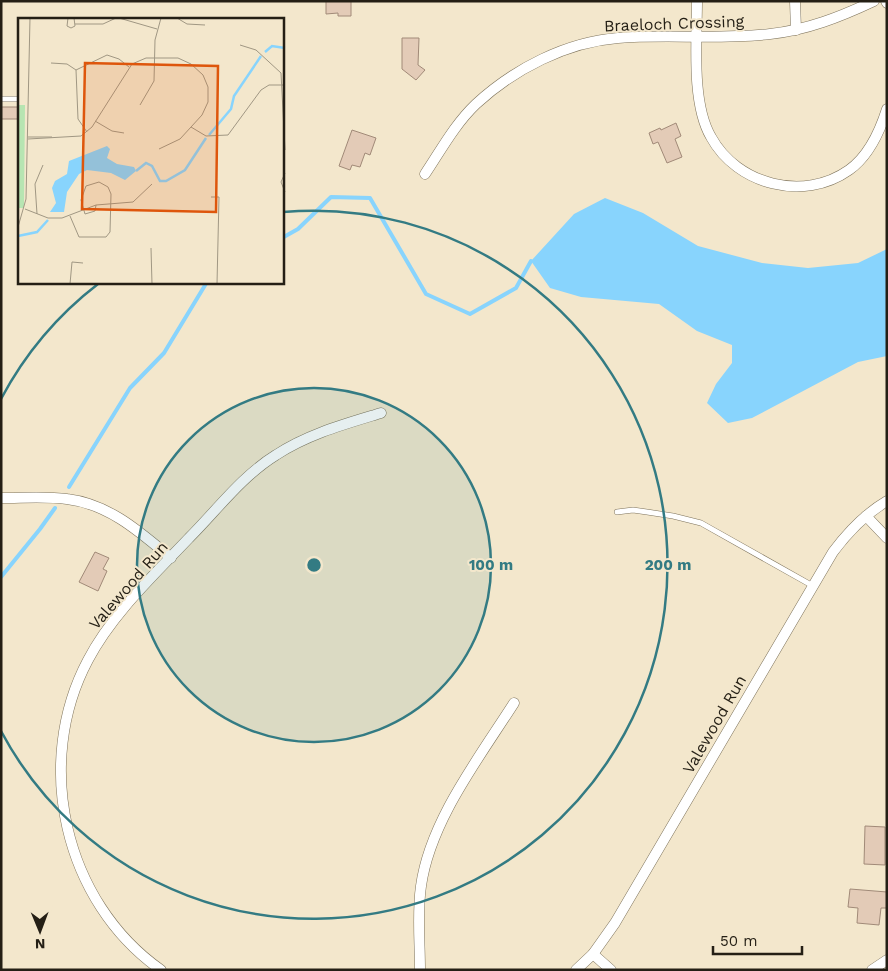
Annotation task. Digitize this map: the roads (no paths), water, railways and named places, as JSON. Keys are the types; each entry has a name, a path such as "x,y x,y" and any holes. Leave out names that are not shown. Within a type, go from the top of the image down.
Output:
{"street":[{"path":"697,1 700,105 710,137 734,165 765,182 782,186 799,187 834,179 851,169 863,156 874,140 887,109"},
{"path":"795,1 796,30"},
{"name":"Braeloch Crossing","path":"425,174 454,128 475,105 495,87 517,72 551,56 598,40 639,37 746,36 796,30 824,22 874,1"},
{"name":"Valewood Run","path":"161,970 136,949 117,928 86,882 74,855 66,828 62,800 61,766 64,730 70,706 88,661 99,641 116,619 259,466 295,444 329,430 381,413"},
{"path":"1,498 50,498 86,503 118,517 171,558"},
{"name":"Valewood Run","path":"576,970 593,954 604,940 620,914 833,552 847,533 887,501"},
{"path":"866,516 887,538"},
{"path":"420,970 420,906 425,866 431,845 452,802 514,703"},
{"path":"593,954 611,970"},
{"path":"872,970 887,960"}],"lane":[{"path":"1,99 18,99"},
{"path":"617,512 633,510 673,516 700,523 813,586"}],"water":[{"path":"605,198 643,213 698,246 762,263 808,268 858,263 887,249 887,356 858,362 752,418 728,423 707,403 716,384 732,363 732,345 697,331 659,304 581,297 550,288 531,261 574,214"}],"waterway":[{"path":"284,237 298,229 331,197 370,198 426,294 470,314 516,288 531,261"},
{"path":"69,487 130,388 164,353 206,284"},
{"path":"1,577 55,508"}]}
